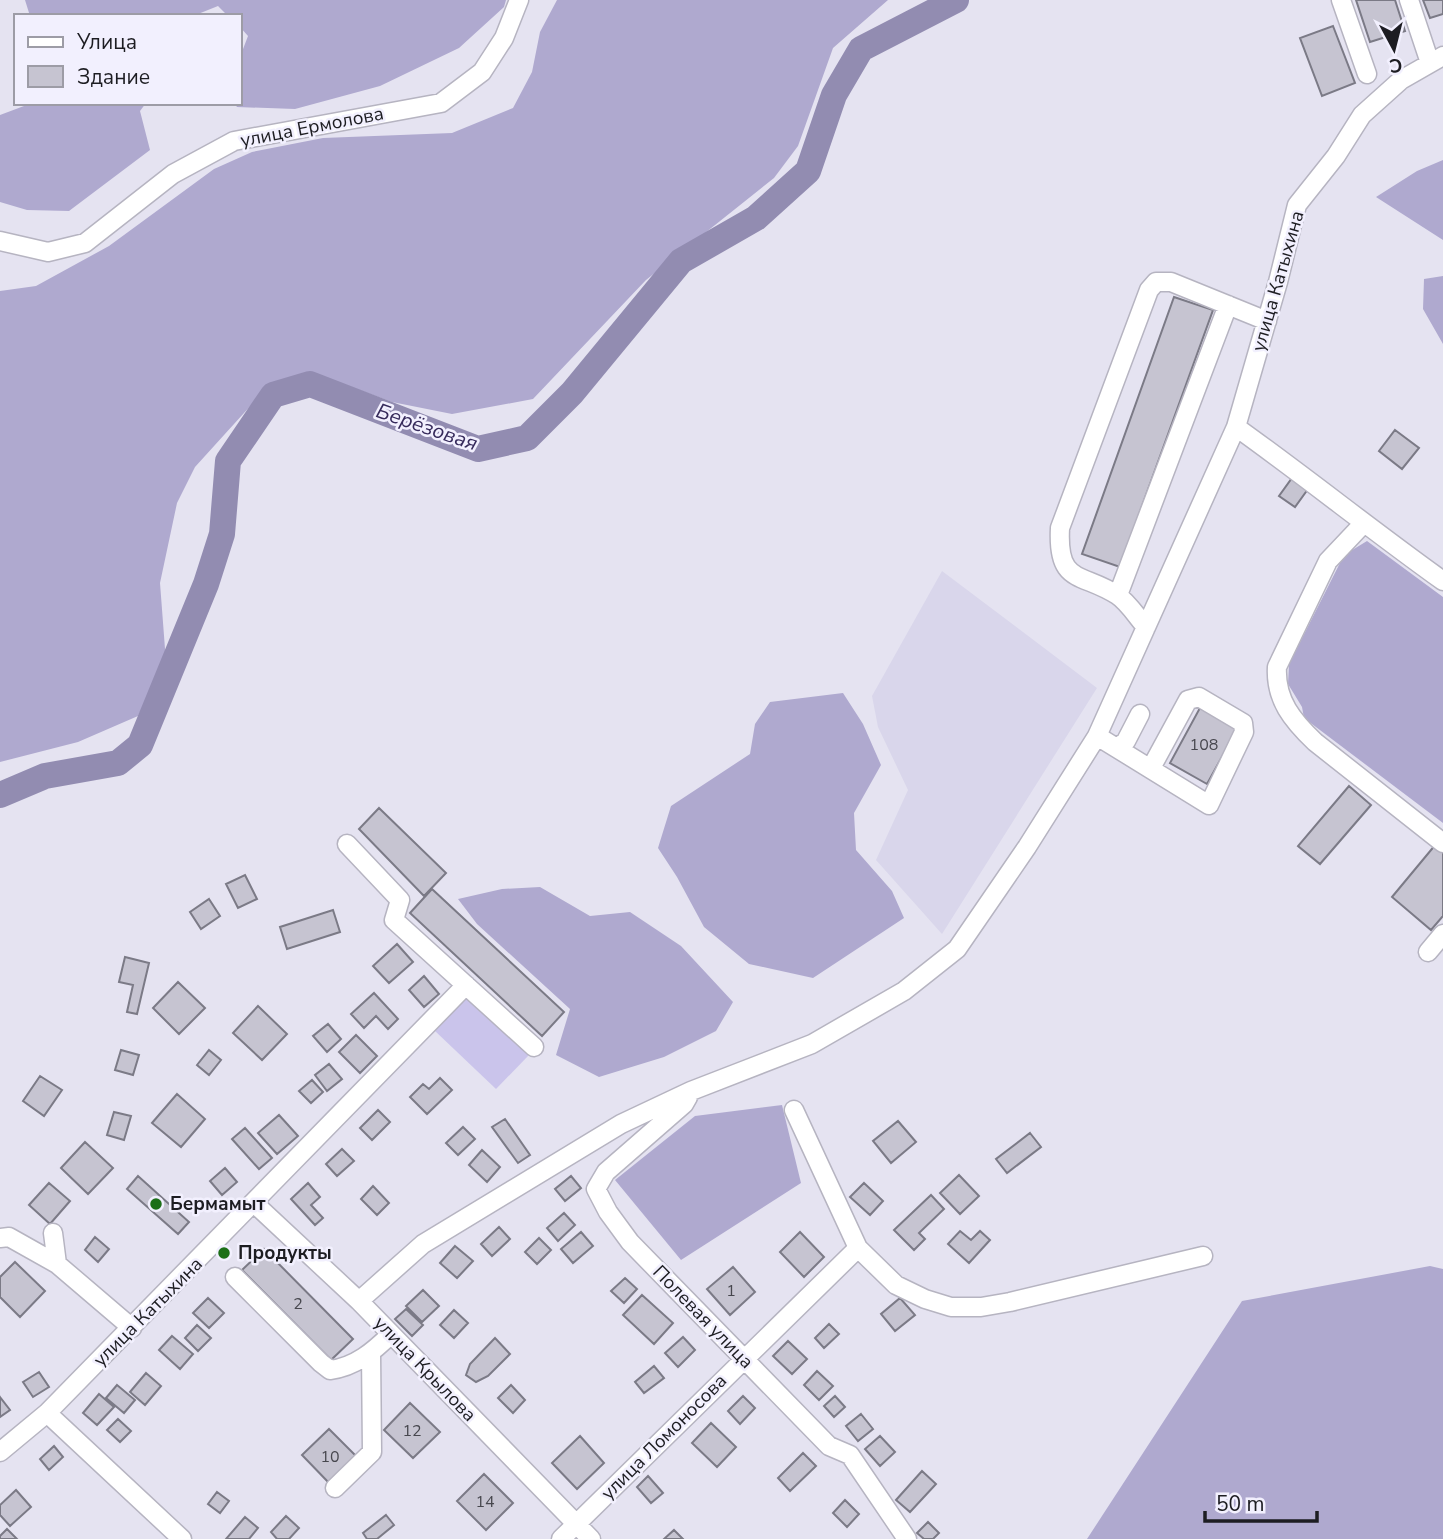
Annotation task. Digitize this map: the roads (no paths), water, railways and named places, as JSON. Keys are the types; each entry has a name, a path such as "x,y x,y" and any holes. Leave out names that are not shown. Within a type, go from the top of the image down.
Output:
{"street":[{"name":"улица Ермолова","path":"0,241 48,252 85,243 173,174 234,141 441,103 482,72 504,38 519,0"},
{"path":"1340,0 1367,74"},
{"path":"1409,0 1436,60"},
{"name":"улица Катыхина","path":"691,1091 812,1044 904,991 957,948 1027,846 1097,736 1240,427 1297,205 1336,156 1362,115 1401,80 1436,60"},
{"path":"1146,627 1118,595 1077,578 1065,566 1059,547 1060,528 1149,290 1156,282 1171,282 1267,321"},
{"path":"1118,595 1228,305"},
{"path":"1240,427 1363,524 1443,581"},
{"path":"1363,524 1328,561 1277,667 1276,681 1283,704 1306,733 1443,843"},
{"path":"1097,736 1209,805 1244,732 1243,723 1199,697 1188,700 1151,768"},
{"path":"1117,748 1126,741 1140,714"},
{"path":"347,844 400,900 394,920 534,1047"},
{"path":"1428,952 1443,934"},
{"name":"улица Катыхина","path":"0,1452 47,1413 132,1328 466,985"},
{"path":"359,1301 423,1244 621,1124 691,1091"},
{"name":"Полевая улица","path":"691,1091 684,1104 606,1171 596,1189 629,1242 829,1446 850,1455 907,1539"},
{"path":"794,1110 858,1248 896,1285 925,1299 951,1307 981,1307 1203,1256"},
{"name":"улица Крылова","path":"255,1204 359,1301 591,1539"},
{"path":"53,1233 57,1264"},
{"path":"0,1238 9,1237 57,1264 132,1328"},
{"name":"улица Ломоносова","path":"561,1539 858,1248"},
{"path":"235,1277 330,1370 341,1368 371,1353 391,1334"},
{"path":"335,1488 372,1452 371,1353"},
{"path":"47,1413 182,1539"}],"waterway":[{"name":"Берёзовая","path":"0,795 45,776 118,763 140,745 206,584 222,534 228,461 273,395 310,384 478,449 527,438 572,393 681,261 756,218 808,171 834,95 861,49 956,0"}],"place":[{"name":"Бермамыт","path":"156,1204"},
{"name":"Продукты","path":"224,1253"}]}
